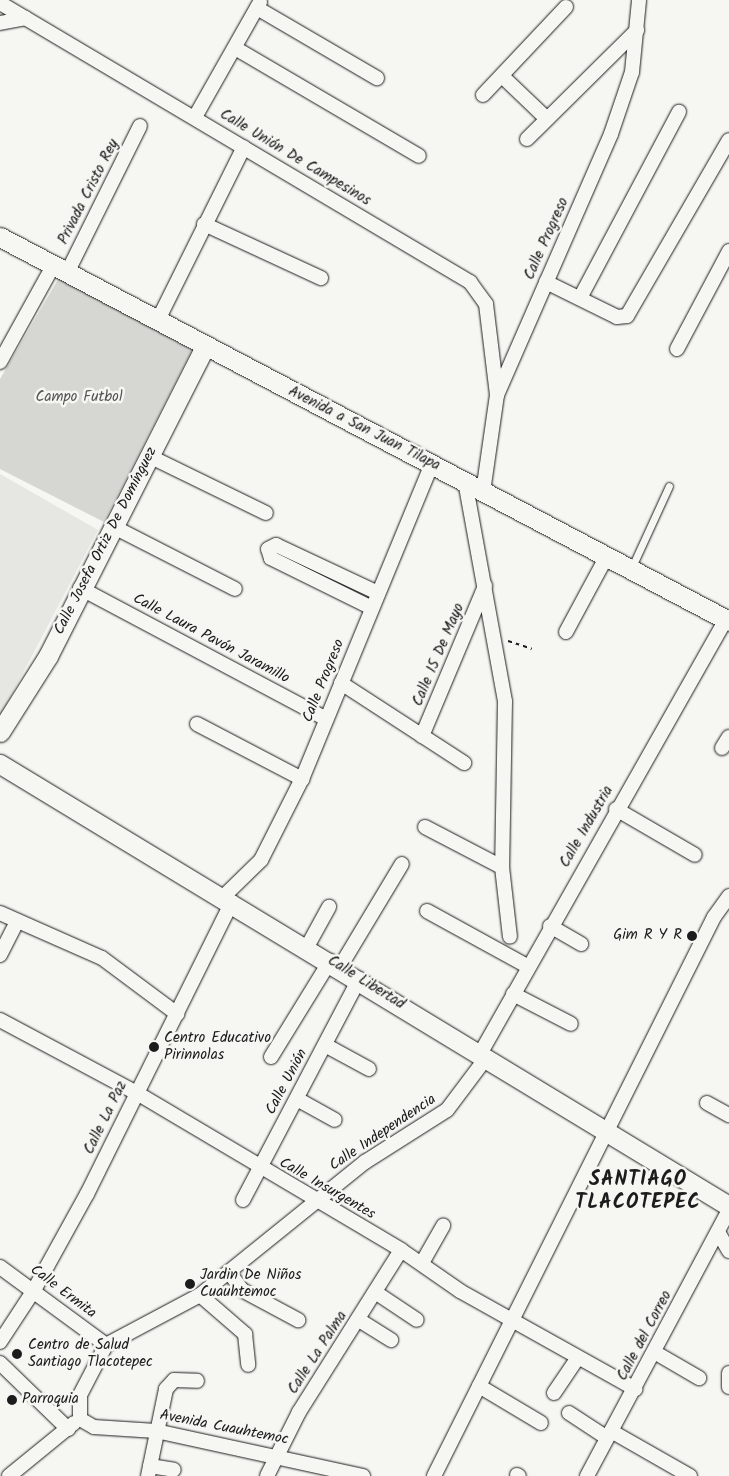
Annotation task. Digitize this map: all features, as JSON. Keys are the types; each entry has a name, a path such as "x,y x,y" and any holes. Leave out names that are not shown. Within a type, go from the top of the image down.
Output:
{"main road":[{"name":"Avenida a San Juan Tilapa","path":"0,237 157,322 432,463 483,492 727,620"},
{"name":"Calle Josefa Ortiz De Domínguez","path":"0,732 39,672 80,588 205,347"},
{"name":"Calle Libertad","path":"0,764 308,947 729,1206"}],"street":[{"name":"Calle Progreso","path":"483,492 497,395 611,134 630,80 637,30 638,0"},
{"name":"Calle Unión De Campesinos","path":"0,3 196,116 477,288 489,318 497,395"},
{"path":"196,116 259,4 377,78"},
{"path":"483,95 566,7"},
{"path":"0,23 26,18"},
{"path":"526,139 637,30"},
{"path":"235,48 419,156"},
{"path":"502,76 546,118"},
{"path":"580,298 679,112"},
{"name":"Privada Cristo Rey","path":"0,362 60,269 140,126"},
{"path":"546,282 617,317 631,313 729,140"},
{"path":"157,322 204,224 244,147"},
{"path":"204,224 321,278"},
{"path":"677,349 729,251"},
{"path":"149,456 266,513"},
{"name":"Calle Progreso","path":"228,899 261,860 302,779 432,463"},
{"path":"465,481 496,637 507,721 502,867 510,937"},
{"path":"112,526 235,589"},
{"path":"372,608 271,558 268,549 276,545 378,594"},
{"path":"566,632 607,556"},
{"path":"352,597 358,584"},
{"name":"Calle 15 De Mayo","path":"422,736 485,586"},
{"name":"Calle Laura Pavón Jaramillo","path":"80,588 326,719"},
{"name":"Calle Industria","path":"483,1056 513,994 550,926 727,620"},
{"path":"341,683 464,762"},
{"path":"197,724 302,779"},
{"path":"616,809 695,855"},
{"path":"425,827 502,867"},
{"path":"271,1057 402,864"},
{"path":"434,1476 606,1131 728,898"},
{"name":"Calle La Paz","path":"0,1342 34,1290 177,1014 228,899"},
{"path":"308,947 329,907"},
{"path":"427,911 529,967"},
{"path":"0,914 102,958 177,1014"},
{"path":"0,955 17,921"},
{"path":"550,926 581,944"},
{"name":"Calle Unión","path":"243,1200 359,979"},
{"path":"513,994 571,1024"},
{"name":"Calle Insurgentes","path":"0,1020 136,1093 315,1202 401,1250 576,1360 635,1389"},
{"path":"325,1045 369,1069"},
{"name":"Calle Independencia","path":"106,1345 200,1295 365,1162 447,1110 483,1056"},
{"path":"297,1099 335,1120"},
{"path":"707,1103 729,1115"},
{"name":"Calle del Correo","path":"587,1476 609,1434 656,1354 729,1210"},
{"path":"422,1263 443,1226"},
{"path":"718,1232 729,1251"},
{"name":"Calle La Palma","path":"267,1476 275,1455 401,1250"},
{"name":"Calle Ermita","path":"0,1267 34,1290 106,1345"},
{"path":"229,1272 242,1290 298,1320"},
{"path":"375,1292 417,1320"},
{"path":"200,1295 245,1334 248,1365"},
{"path":"359,1320 391,1340"},
{"path":"9,1476 80,1419 80,1395 106,1345"},
{"path":"656,1354 699,1378"},
{"path":"554,1393 576,1360"},
{"path":"0,1363 68,1429"},
{"path":"729,1373 729,1387"},
{"path":"174,1470 149,1471 156,1431 169,1384 179,1379 198,1381"},
{"path":"480,1386 541,1423"},
{"path":"569,1413 690,1476"},
{"name":"Avenida Cuauhtemoc","path":"80,1419 94,1426 156,1431 275,1455 363,1476"}],"lane":[{"path":"631,569 670,486"}],"path":[{"path":"496,637 532,649"}],"shaded area":[{"path":"0,474 98,530 0,717"}],"green space":[{"name":"Campo Futbol","path":"60,276 192,350 104,522 0,469 0,379"}],"place":[{"name":"Gim R Y R","path":"692,936"},
{"name":"Centro Educativo Pirinnolas","path":"154,1047"},
{"name":"Jardin De Niños Cuauhtemoc","path":"190,1284"},
{"name":"Centro de Salud Santiago Tlacotepec","path":"17,1354"},
{"name":"Parroquia","path":"12,1400"}],"district":[{"name":"SANTIAGO TLACOTEPEC","path":"638,1192"}]}
